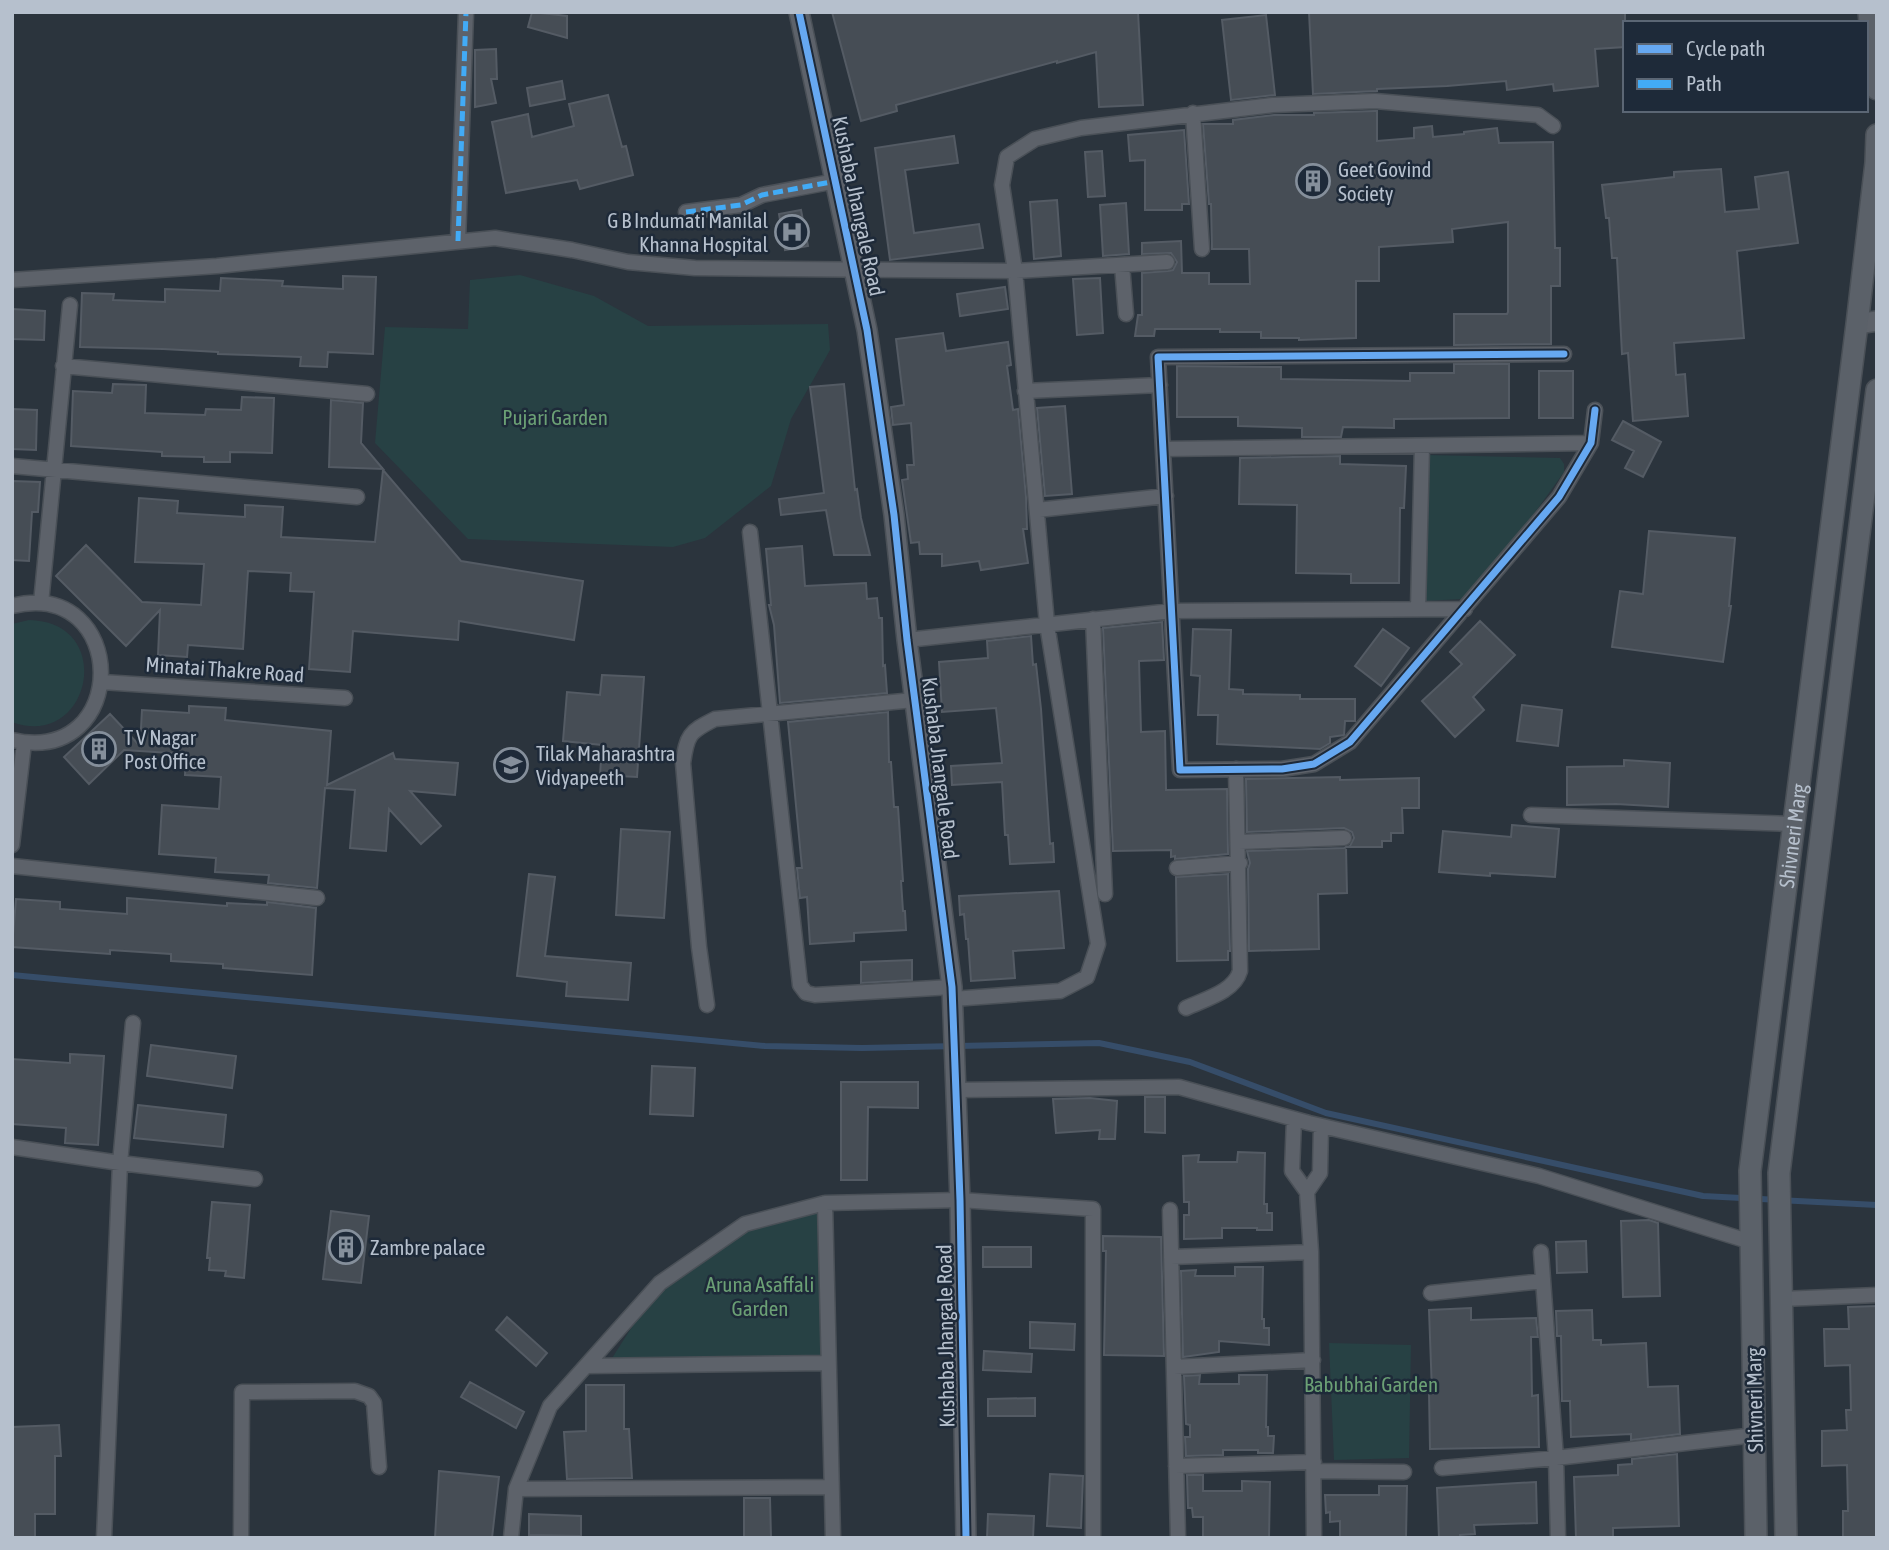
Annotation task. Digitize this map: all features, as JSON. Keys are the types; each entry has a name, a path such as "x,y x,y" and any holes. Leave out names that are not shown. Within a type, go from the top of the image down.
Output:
{"main road":[{"path":"1869,12 1877,89"},
{"name":"Shivneri Marg","path":"1756,1538 1750,1171 1794,824 1867,322 1877,135"},
{"name":"Shivneri Marg","path":"1786,1538 1779,1173 1877,390"}],"street":[{"path":"458,241 466,12"},
{"name":"Kushaba Jhangale Road","path":"799,12 869,343 894,515 914,700 953,1000 960,1200 966,1538"},
{"path":"750,532 800,985 806,993 816,995 953,1000 1060,991 1087,977 1098,944 1047,624 1015,271 1002,186 1007,158 1035,139 1081,128 1273,104 1375,101 1538,115 1553,126"},
{"path":"1192,113 1202,249"},
{"path":"687,212 741,205 762,195 836,181"},
{"path":"12,280 217,266 495,238 628,262 695,268 1015,271 1167,262"},
{"path":"1122,265 1126,314"},
{"path":"41,603 70,305"},
{"path":"1564,354 1158,357 1180,770 1282,769 1314,764 1350,742 1559,497 1591,443 1594,410"},
{"path":"64,366 367,394"},
{"path":"1026,391 1160,385"},
{"path":"1163,449 1591,443"},
{"path":"1418,609 1422,446"},
{"path":"12,466 357,497"},
{"path":"1037,510 1166,496"},
{"path":"12,606 41,603 67,612 88,630 100,654 102,682 93,708 75,728 51,741 18,741 12,845"},
{"path":"907,640 1172,611 1465,609"},
{"path":"1093,619 1105,894"},
{"name":"Minatai Thakre Road","path":"102,682 345,698"},
{"path":"707,1005 699,947 683,763 686,740 698,727 715,719 914,700"},
{"path":"1186,1008 1229,987 1237,981 1240,971 1240,863 1236,769"},
{"path":"1531,815 1794,824"},
{"path":"1239,842 1345,838"},
{"path":"1177,868 1240,863"},
{"path":"12,866 317,898"},
{"path":"104,1538 120,1163 133,1023"},
{"path":"957,1081 1179,1087 1321,1126 1539,1176 1751,1232"},
{"path":"1294,1119 1292,1171 1307,1192 1311,1252 1314,1538"},
{"path":"1307,1192 1320,1173 1321,1126"},
{"path":"12,1147 255,1179"},
{"path":"511,1538 516,1489 550,1406 660,1283 745,1224 825,1203 960,1200 1093,1209 1093,1538"},
{"path":"825,1203 833,1538"},
{"path":"1170,1210 1178,1538"},
{"path":"1171,1257 1311,1252"},
{"path":"1541,1252 1556,1458 1558,1538"},
{"path":"1431,1293 1543,1281"},
{"path":"1782,1299 1877,1295"},
{"path":"1174,1367 1313,1360"},
{"path":"586,1366 828,1363"},
{"path":"241,1538 242,1392 355,1391 369,1396 374,1403 379,1467"},
{"path":"1442,1468 1755,1435"},
{"path":"1176,1466 1314,1466 1404,1472"},
{"path":"516,1489 831,1487"}],"green space":[{"name":"Pujari Garden","path":"520,275 594,296 648,326 828,324 830,350 791,419 771,486 705,538 673,547 468,539 375,443 385,327 468,329 470,280"},
{"path":"1426,455 1560,458 1564,464 1564,472 1521,532 1463,599 1424,601"},
{"path":"29,620 57,626 75,641 83,661 83,683 75,703 60,719 39,726 12,722 12,624"},
{"name":"Aruna Asaffali Garden","path":"818,1210 828,1355 607,1366 660,1283 743,1233"},
{"name":"Babubhai Garden","path":"1329,1343 1411,1345 1409,1458 1334,1460"}],"building":[{"path":"532,12 567,16 567,38 528,27"},
{"path":"832,12 1138,12 1143,105 1099,107 1096,52 896,105 897,111 861,121"},
{"path":"1309,12 1625,12 1623,47 1595,49 1598,86 1554,91 1553,84 1507,90 1506,81 1313,94"},
{"path":"1266,15 1275,95 1231,100 1222,20"},
{"path":"496,49 497,79 491,79 496,103 475,107 475,50"},
{"path":"562,81 565,99 530,106 527,88"},
{"path":"608,95 622,147 626,146 633,175 580,189 577,180 506,193 492,122 528,114 532,137 574,126 569,104"},
{"path":"1377,111 1377,141 1414,138 1414,128 1432,126 1433,137 1497,128 1499,143 1553,142 1555,248 1560,248 1560,286 1551,286 1551,344 1454,345 1454,314 1508,312 1508,222 1452,229 1453,242 1379,247 1379,281 1356,281 1356,338 1261,338 1261,332 1220,332 1220,329 1155,329 1154,336 1135,336 1138,315 1142,315 1142,273 1173,270 1177,262 1171,253 1142,254 1142,243 1181,241 1182,273 1209,273 1209,284 1250,284 1249,249 1212,249 1211,204 1203,124 1233,124 1233,120 1274,115"},
{"path":"1184,130 1189,204 1182,204 1182,210 1145,210 1145,160 1130,161 1128,135"},
{"path":"954,136 958,163 905,170 914,233 979,224 983,248 890,260 875,148"},
{"path":"1102,151 1105,196 1088,197 1085,152"},
{"path":"1721,169 1725,212 1759,209 1755,177 1788,172 1798,243 1737,251 1744,338 1674,343 1676,375 1685,374 1688,416 1633,421 1628,353 1622,354 1617,258 1612,258 1609,218 1606,218 1602,185 1674,177 1674,172"},
{"path":"1057,200 1061,256 1034,259 1030,202"},
{"path":"1126,203 1129,254 1103,256 1100,205"},
{"path":"801,210 808,246 785,250 779,214"},
{"path":"343,276 376,277 373,354 328,352 327,367 300,366 301,357 80,347 82,293 114,294 113,300 165,302 165,289 220,291 221,278 283,281 282,286 343,289"},
{"path":"1100,278 1103,333 1077,335 1073,279"},
{"path":"1005,287 1008,309 960,316 957,294"},
{"path":"12,309 45,311 44,340 12,339"},
{"path":"943,333 946,351 1008,342 1011,365 1007,366 1013,410 1018,409 1026,497 1027,529 1023,529 1028,563 981,570 979,561 942,566 942,554 920,554 919,542 911,543 902,480 908,479 907,465 914,465 911,423 893,425 891,407 904,405 896,339"},
{"path":"1454,364 1509,364 1509,418 1394,419 1394,428 1343,427 1341,437 1302,437 1302,428 1238,426 1238,417 1177,417 1177,366 1281,367 1281,379 1410,381 1410,373 1454,373"},
{"path":"1539,371 1573,371 1573,418 1539,418"},
{"path":"113,384 146,385 145,413 205,415 206,409 241,410 242,397 274,398 272,453 230,452 230,462 204,462 204,457 162,456 162,452 71,446 73,391 112,393"},
{"path":"844,384 855,490 857,489 870,555 834,555 826,510 781,515 779,499 824,493 810,387"},
{"path":"331,400 363,403 361,443 383,469 329,467"},
{"path":"1065,406 1072,494 1045,496 1037,408"},
{"path":"12,409 37,410 36,450 12,449"},
{"path":"1623,421 1661,442 1643,477 1625,468 1634,451 1612,440"},
{"path":"1340,456 1340,464 1406,466 1404,508 1400,508 1399,583 1351,583 1351,574 1296,573 1297,505 1239,504 1240,458"},
{"path":"383,470 461,561 583,581 574,640 459,621 458,640 353,631 350,672 309,669 314,592 290,591 291,573 248,571 243,649 188,645 187,657 158,655 160,610 126,646 56,576 86,545 142,602 201,605 204,564 135,562 139,498 178,501 177,513 245,517 245,505 283,507 281,537 375,542"},
{"path":"12,481 40,482 38,512 32,512 29,561 12,560"},
{"path":"1649,531 1735,538 1731,606 1723,662 1612,647 1620,591 1643,594"},
{"path":"802,546 805,586 866,583 867,599 877,598 879,618 882,618 883,666 885,665 887,693 780,703 766,549"},
{"path":"1480,621 1515,655 1473,697 1484,710 1455,737 1422,701 1462,664 1450,652"},
{"path":"1162,622 1164,660 1139,661 1141,732 1165,731 1166,790 1227,789 1228,854 1175,859 1175,856 1171,857 1171,850 1113,851 1103,628"},
{"path":"1193,629 1231,630 1229,689 1243,690 1243,694 1300,695 1300,699 1355,699 1355,721 1345,721 1344,735 1330,737 1330,743 1320,749 1217,744 1218,715 1198,715 1200,676 1191,675"},
{"path":"1383,629 1409,648 1381,686 1355,666"},
{"path":"1031,636 1041,709 1050,844 1053,843 1054,862 1010,864 1008,835 1005,835 1002,782 952,785 951,766 1002,763 996,708 942,712 939,662 988,658 987,641"},
{"path":"602,675 644,677 637,777 600,775 602,745 563,741 567,692 600,695"},
{"path":"1522,705 1562,710 1558,746 1517,741"},
{"path":"189,706 226,708 225,720 331,731 327,785 393,753 395,759 458,763 455,795 410,791 441,826 421,844 389,809 386,851 350,848 355,790 325,788 317,888 268,883 269,875 215,872 216,858 159,854 162,805 219,809 221,777 185,775 186,754 124,750 89,784 64,757 110,714 140,746 142,710 189,713"},
{"path":"888,712 889,762 894,807 898,807 906,930 854,933 854,941 810,944 807,897 800,898 797,868 802,868 788,722"},
{"path":"1624,760 1670,763 1668,807 1567,805 1567,767 1624,766"},
{"path":"1340,777 1340,780 1419,778 1419,808 1402,808 1403,833 1391,833 1391,841 1382,841 1382,847 1347,847 1354,838 1352,832 1344,828 1247,832 1246,779"},
{"path":"1512,825 1559,829 1555,877 1439,872 1443,831 1511,837"},
{"path":"621,829 670,832 664,918 616,915"},
{"path":"1346,847 1347,893 1318,894 1319,949 1249,951 1250,863 1247,851"},
{"path":"529,874 555,877 545,956 631,963 628,1000 566,996 567,982 517,976"},
{"path":"1228,874 1228,960 1177,961 1176,877"},
{"path":"1059,891 1064,948 1013,951 1015,978 971,981 968,939 964,914 960,915 959,896"},
{"path":"127,898 227,906 227,903 267,905 267,902 316,908 312,975 223,968 223,964 171,961 171,954 110,950 110,954 12,947 16,899 60,902 60,909 127,914"},
{"path":"912,960 912,980 861,983 861,962"},
{"path":"151,1045 236,1056 232,1088 147,1076"},
{"path":"70,1054 104,1056 98,1145 65,1143 66,1128 12,1124 12,1059 70,1063"},
{"path":"652,1066 695,1068 693,1116 650,1114"},
{"path":"841,1082 918,1082 918,1108 868,1107 867,1180 841,1180"},
{"path":"1145,1097 1165,1097 1165,1133 1145,1132"},
{"path":"1090,1098 1117,1101 1115,1139 1099,1139 1100,1130 1056,1133 1053,1099"},
{"path":"138,1105 226,1115 223,1147 134,1138"},
{"path":"1238,1152 1265,1153 1264,1204 1267,1204 1267,1213 1272,1213 1272,1230 1222,1228 1222,1238 1184,1239 1184,1215 1189,1215 1189,1202 1184,1202 1183,1156 1199,1155 1198,1162 1237,1162"},
{"path":"212,1202 250,1205 244,1278 225,1276 226,1271 209,1270 210,1258 207,1258"},
{"name":"Zambre palace","path":"331,1211 369,1216 361,1283 323,1279"},
{"path":"1649,1220 1658,1223 1660,1296 1623,1297 1621,1221"},
{"path":"1103,1236 1161,1237 1164,1356 1104,1355 1106,1251 1103,1251"},
{"path":"1586,1241 1587,1272 1557,1273 1556,1242"},
{"path":"983,1247 1031,1247 1031,1267 983,1267"},
{"path":"1235,1267 1263,1267 1262,1319 1264,1328 1269,1328 1269,1345 1219,1341 1219,1352 1183,1357 1181,1271 1196,1270 1195,1276 1235,1276"},
{"path":"1877,1306 1877,1538 1843,1538 1843,1511 1848,1511 1847,1465 1822,1466 1822,1431 1847,1430 1846,1410 1851,1410 1850,1365 1825,1366 1824,1329 1849,1329 1848,1307"},
{"path":"1471,1308 1471,1320 1536,1318 1538,1337 1531,1337 1532,1396 1538,1395 1539,1447 1430,1449 1429,1392 1432,1392 1429,1310"},
{"path":"1592,1310 1593,1340 1601,1340 1601,1345 1646,1343 1648,1387 1678,1386 1680,1434 1631,1440 1631,1434 1571,1437 1570,1401 1562,1401 1561,1336 1557,1336 1556,1311"},
{"path":"507,1317 547,1353 536,1366 496,1330"},
{"path":"1030,1322 1075,1324 1074,1350 1030,1348"},
{"path":"984,1351 1032,1354 1031,1372 983,1370"},
{"path":"1200,1375 1199,1384 1239,1384 1239,1375 1267,1375 1266,1427 1268,1436 1274,1436 1273,1453 1223,1450 1223,1455 1186,1456 1185,1437 1190,1437 1190,1425 1186,1424 1184,1376"},
{"path":"470,1382 524,1412 516,1428 461,1397"},
{"path":"586,1385 624,1385 624,1429 629,1429 632,1478 567,1479 564,1432 586,1431"},
{"path":"1035,1398 1035,1416 988,1416 988,1399"},
{"path":"59,1425 61,1456 55,1456 55,1514 35,1514 35,1538 12,1538 12,1427"},
{"path":"1677,1454 1679,1526 1613,1528 1613,1537 1576,1538 1574,1477 1618,1475 1618,1465 1632,1464 1632,1459"},
{"path":"439,1471 499,1477 492,1538 435,1538"},
{"path":"1050,1474 1083,1476 1081,1528 1047,1526"},
{"path":"1187,1475 1203,1475 1203,1491 1242,1491 1242,1481 1270,1482 1269,1538 1203,1538 1203,1517 1193,1517 1192,1508 1188,1508"},
{"path":"1536,1482 1537,1523 1474,1525 1475,1534 1460,1535 1460,1538 1439,1538 1437,1488"},
{"path":"1379,1486 1407,1486 1406,1538 1340,1538 1340,1521 1330,1522 1330,1512 1326,1513 1325,1495 1379,1495"},
{"path":"744,1498 770,1498 771,1538 744,1538"},
{"path":"529,1514 581,1516 581,1536 529,1535"},
{"path":"988,1514 1034,1516 1033,1538 987,1538"}],"waterway":[{"path":"12,975 765,1046 862,1048 1099,1043 1190,1062 1326,1113 1703,1196 1877,1205"}],"marked path":[{"path":"458,241 466,12"},
{"path":"686,212 741,205 762,195 836,181"}],"cycle path":[{"path":"799,12 867,330 894,515 907,640 952,987 960,1200 966,1538"},
{"path":"1564,354 1158,357 1180,770 1282,769 1314,764 1350,742 1559,497 1591,443 1595,410"}],"place":[{"name":"Geet Govind Society","path":"1313,181"},
{"name":"G B Indumati Manilal Khanna Hospital","path":"792,232"},
{"name":"T V Nagar Post Office","path":"99,749"},
{"name":"Tilak Maharashtra Vidyapeeth","path":"511,765"},
{"name":"Zambre palace","path":"346,1247"}]}
